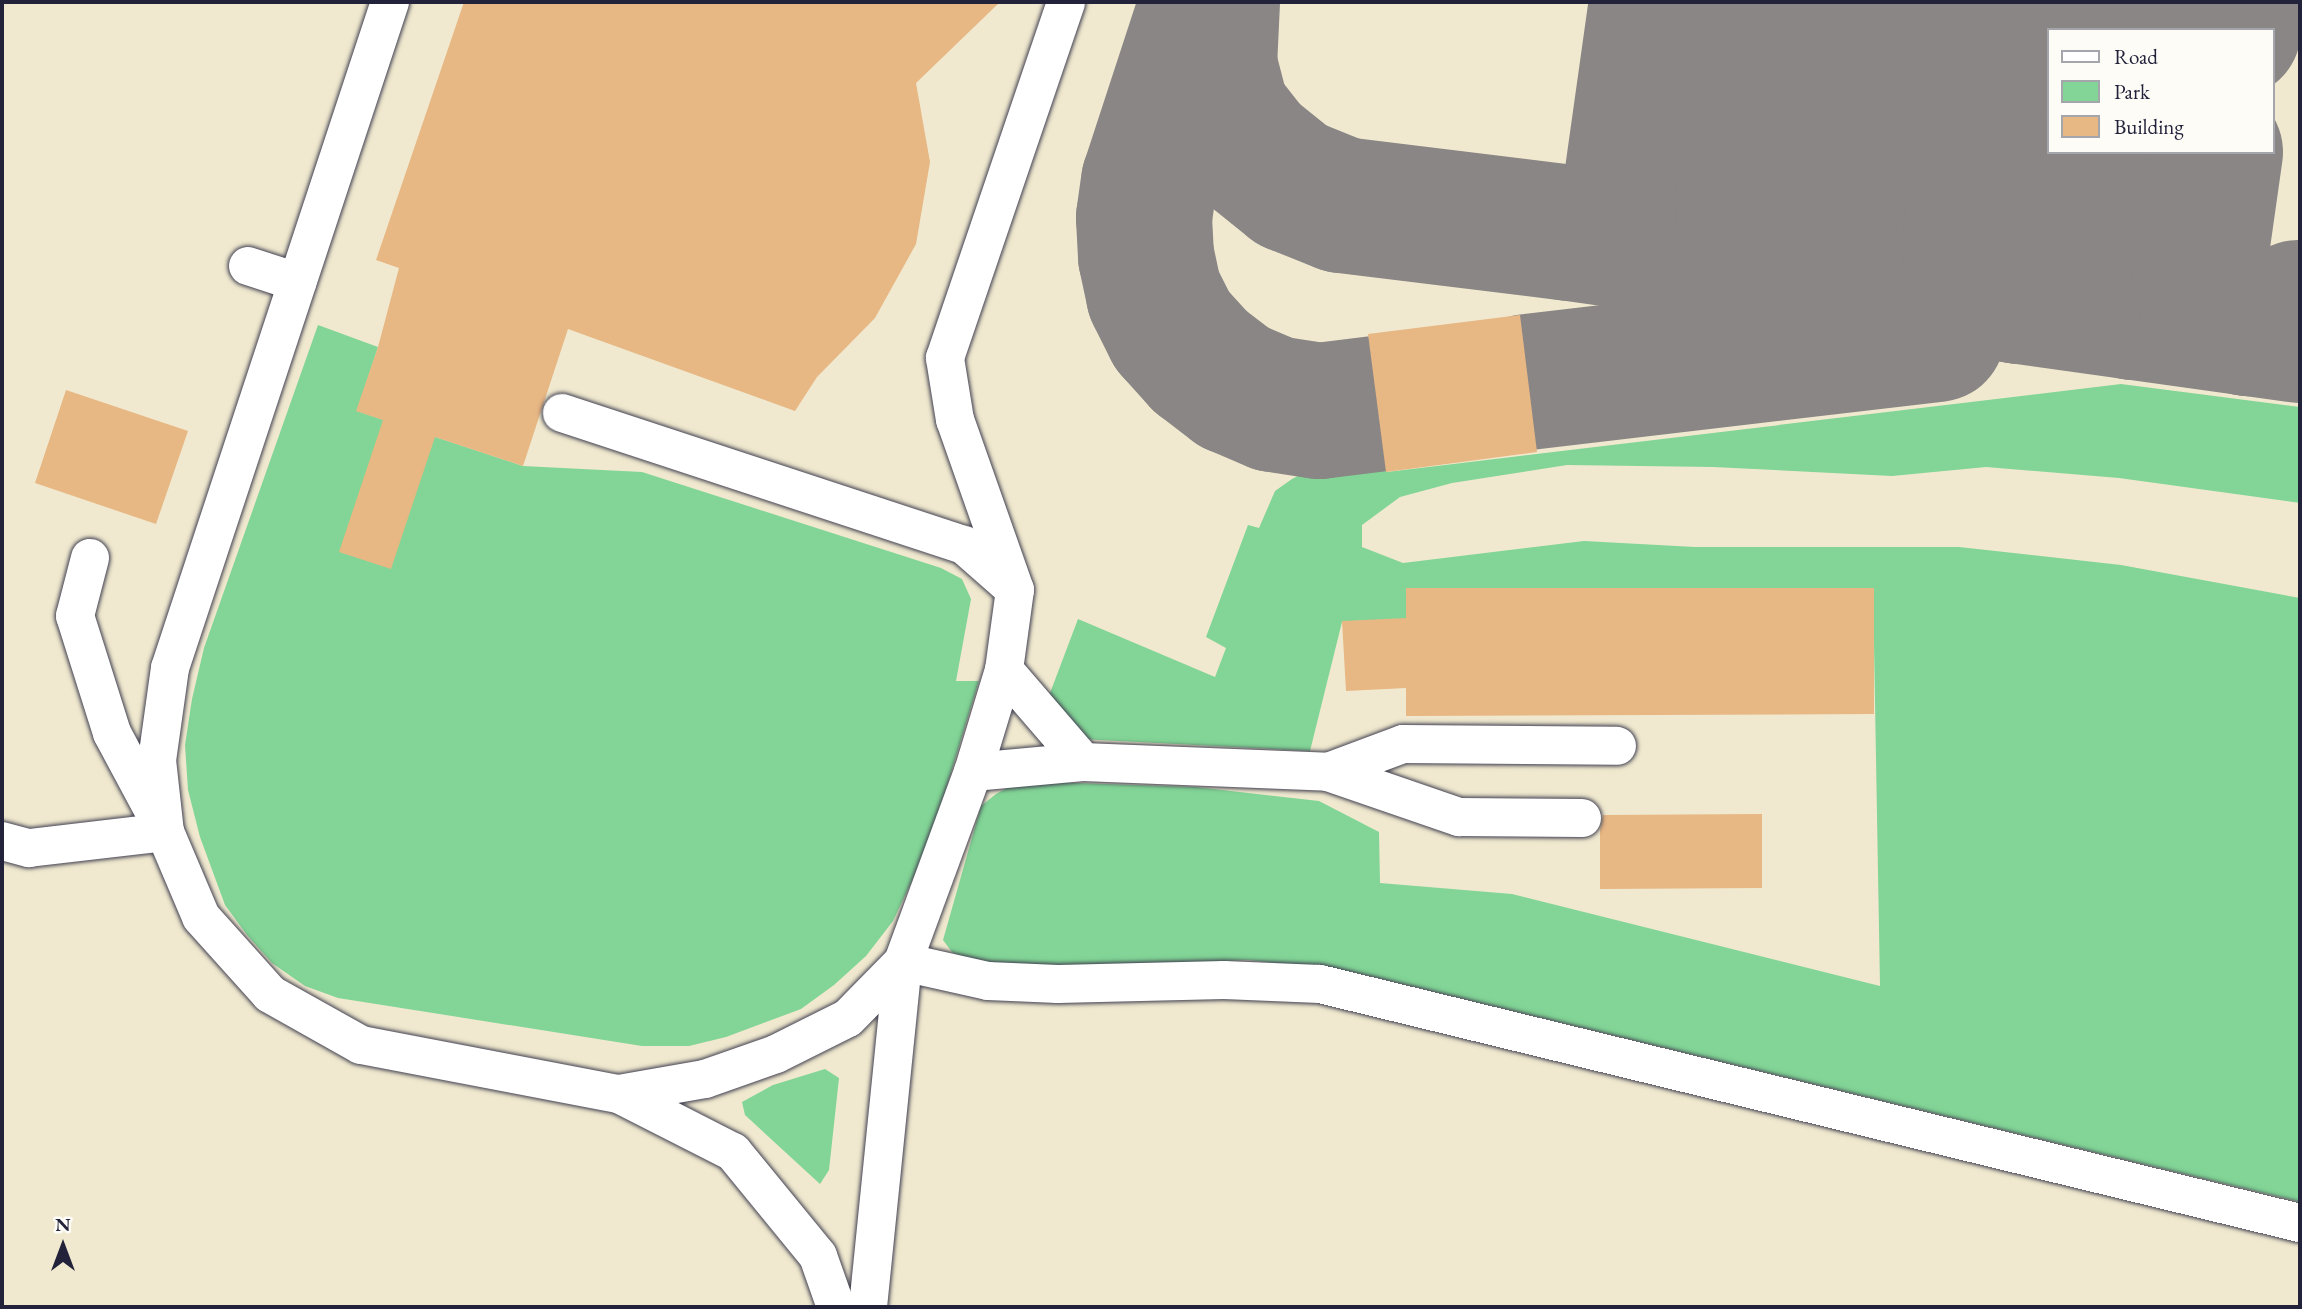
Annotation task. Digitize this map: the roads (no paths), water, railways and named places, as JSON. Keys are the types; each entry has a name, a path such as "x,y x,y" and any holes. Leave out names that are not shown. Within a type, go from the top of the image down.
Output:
{"lane":[{"path":"165,832 157,760 170,668 390,2"},
{"path":"868,1307 903,962 973,772 1004,670 1015,590 955,421 945,358 1066,2"},
{"path":"248,266 297,282"},
{"path":"562,413 964,545 1015,590"},
{"path":"90,558 75,616 112,733 165,832 201,917 270,994 360,1045 620,1094 733,1152 818,1256 836,1307"},
{"path":"1004,670 1083,761"},
{"path":"1328,772 1402,744 1617,746"},
{"path":"973,772 1083,761 1328,772 1459,817 1582,818"},
{"path":"2,841 29,848 165,832"},
{"path":"620,1094 705,1079 776,1054 848,1018 903,962"},
{"path":"903,962 988,981 1058,984 1224,980 1320,984 2300,1223"}]}
